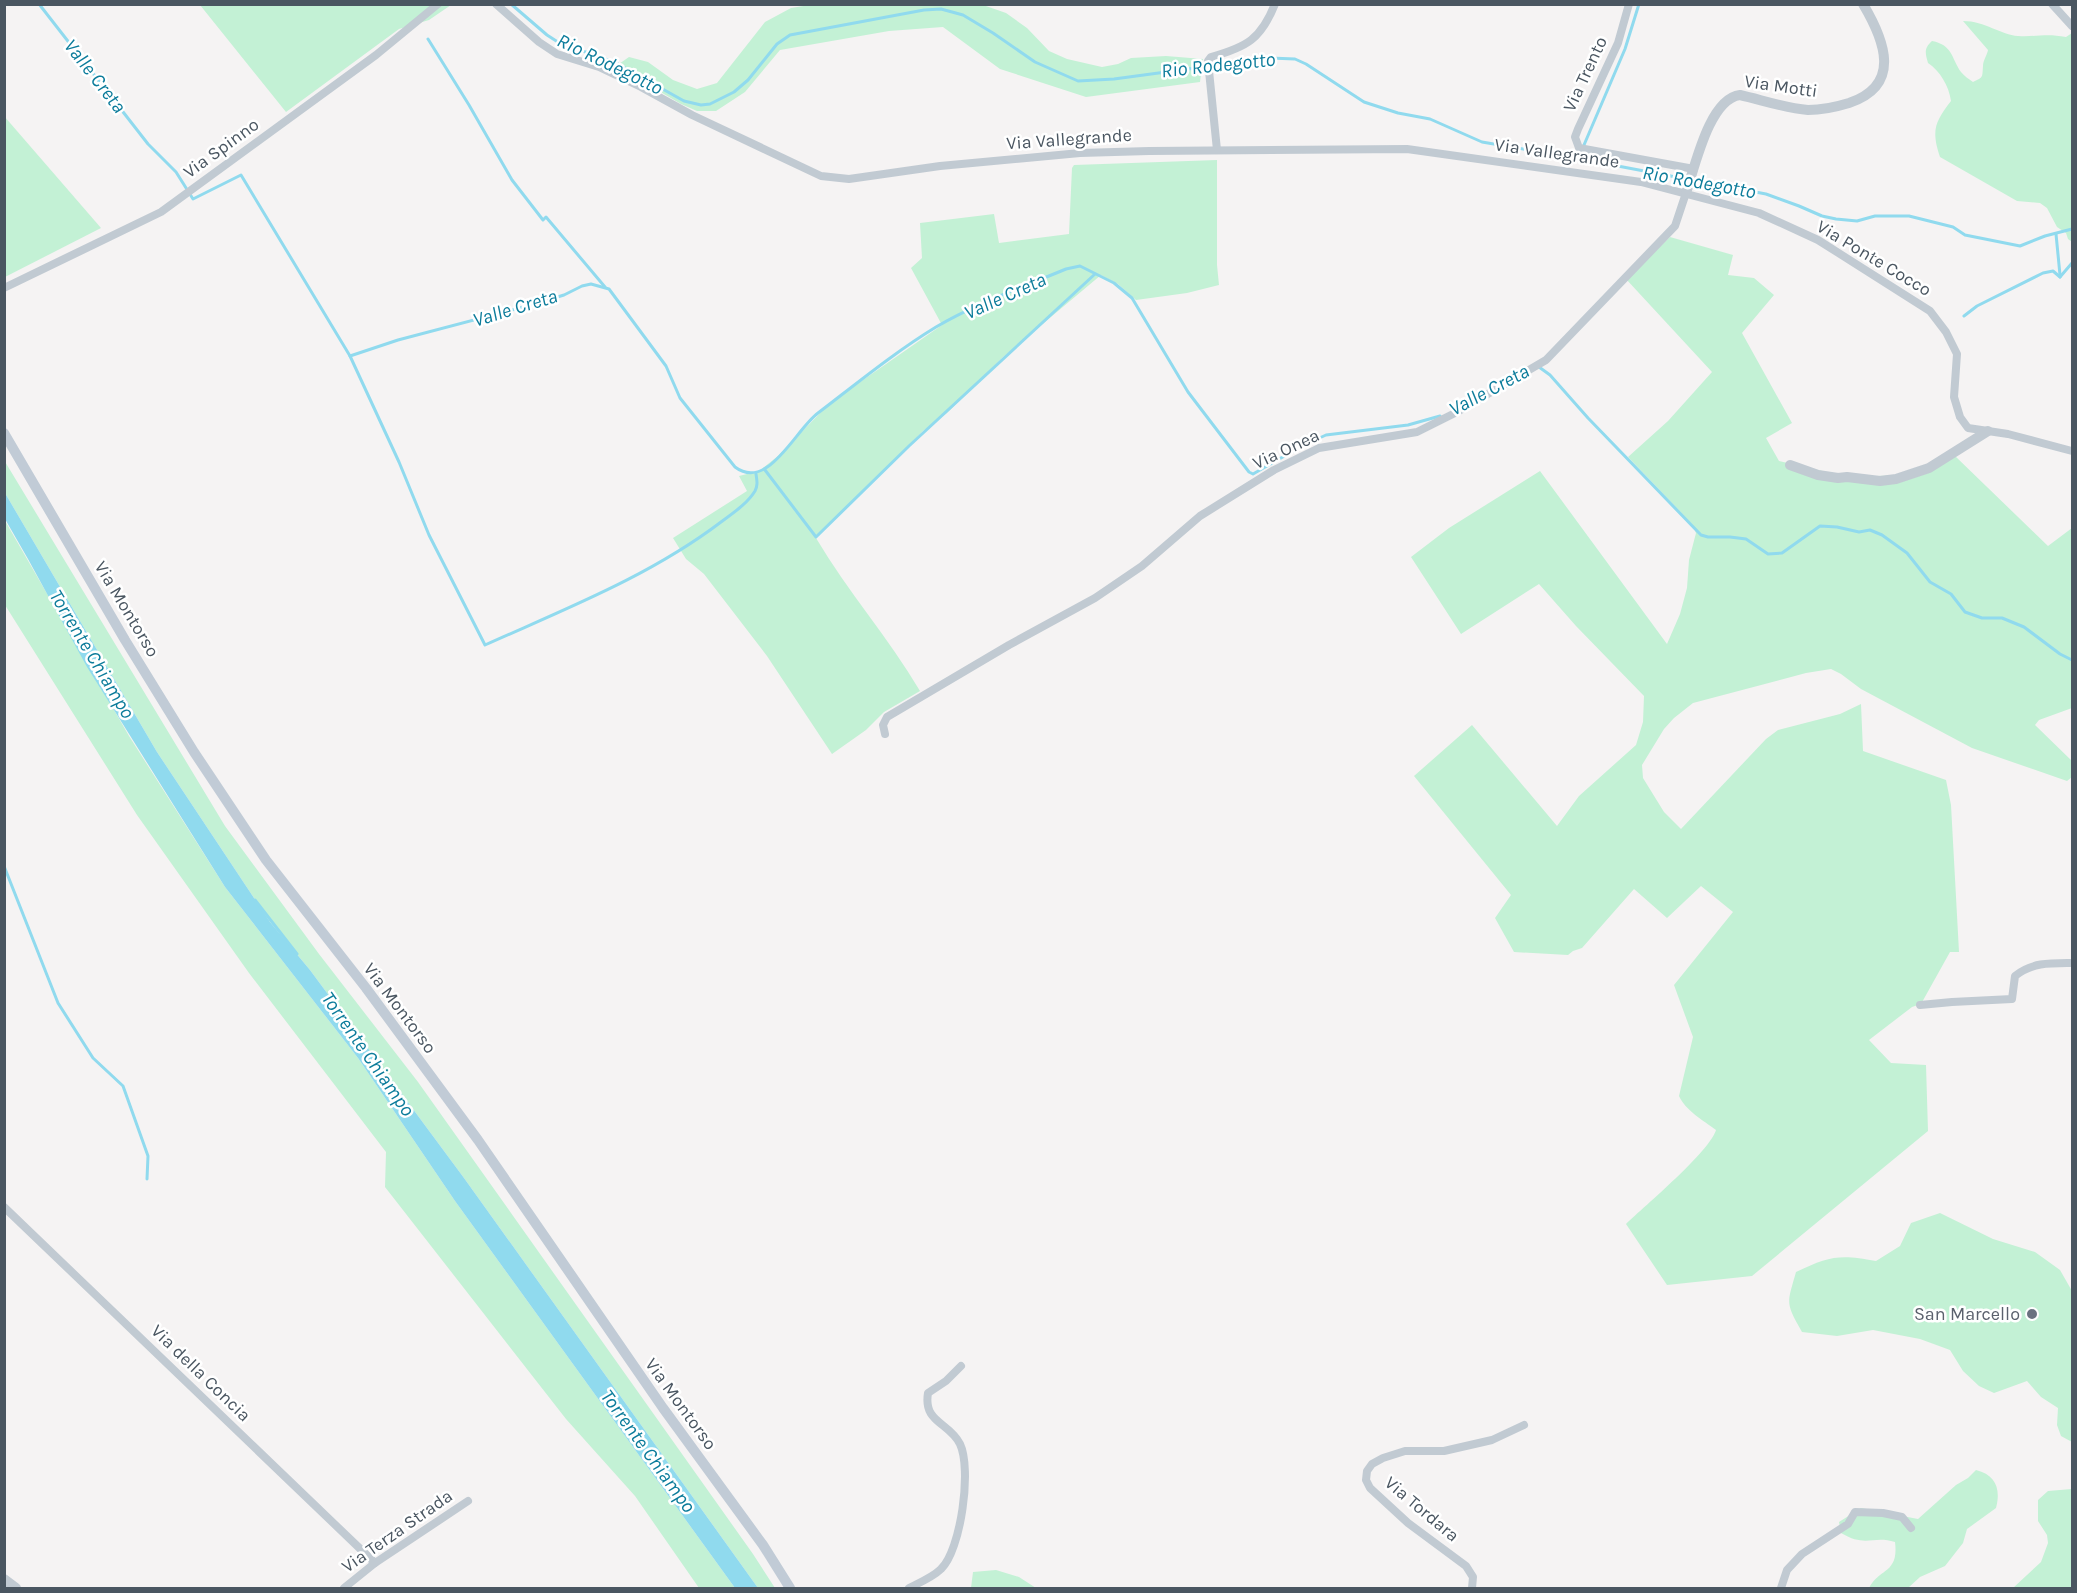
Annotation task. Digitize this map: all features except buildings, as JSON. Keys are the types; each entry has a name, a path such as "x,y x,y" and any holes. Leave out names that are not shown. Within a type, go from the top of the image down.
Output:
{"main road":[{"name":"Via Montorso","path":"4,433 125,640 194,752 266,860 366,988 478,1140 656,1399 763,1545 790,1588"}],"street":[{"name":"Via Spinno","path":"4,288 161,212 376,55 438,4"},
{"name":"Via Vallegrande","path":"496,4 539,42 557,54 599,67 702,120 821,176 849,179 940,166 1075,154 1217,150 1407,149 1687,189"},
{"path":"1217,150 1209,66 1211,57 1245,45 1256,38 1275,4"},
{"name":"Via Trento","path":"1629,4 1618,43 1575,137 1583,149 1693,171"},
{"name":"Via Motti","path":"1687,189 1708,127 1724,105 1734,96 1740,95 1778,105 1816,110 1862,98 1876,87 1885,67 1885,54 1878,33 1863,4"},
{"path":"2052,4 2073,26"},
{"name":"Via Ponte Cocco","path":"1687,189 1759,213 1818,240 1930,311 1946,332 1957,354 1954,397 1960,417 1968,428 2070,450"},
{"name":"Via Onea","path":"885,734 883,725 887,717 1095,598 1142,566 1200,516 1274,470 1319,448 1417,432 1457,412 1546,360 1675,226 1687,189"},
{"path":"1790,465 1818,475 1880,482 1929,468 1988,431"},
{"path":"1920,1005 2012,999 2015,976 2022,970 2034,965 2073,963"},
{"name":"Via della Concia","path":"4,1207 375,1563"},
{"path":"909,1588 942,1569 953,1547 963,1517 964,1454 959,1441 934,1419 926,1405 928,1392 946,1381 961,1366"},
{"name":"Via Tordara","path":"1472,1588 1473,1576 1466,1566 1408,1523 1370,1488 1366,1480 1367,1472 1372,1464 1405,1451 1444,1451 1492,1440 1524,1425"},
{"name":"Via Terza Strada","path":"344,1588 375,1563 468,1502"},
{"path":"1781,1588 1787,1570 1802,1554 1848,1524 1855,1512 1882,1513 1902,1517 1911,1528"},
{"path":"4,1579 16,1588"}],"green space":[{"path":"816,4 983,5 1006,13 1027,28 1049,51 1067,59 1102,67 1118,64 1131,58 1166,56 1203,59 1200,82 1086,97 1000,69 943,27 889,31 780,50 745,92 716,111 697,111 681,104 616,66 629,57 648,62 673,80 697,89 717,83 765,22 791,8"},
{"path":"200,5 451,5 429,20 399,29 286,112"},
{"path":"1963,21 1978,23 2018,36 2066,37 2072,33 2072,242 2066,233 2057,227 2047,208 2040,203 2017,201 1940,157 1936,127 1951,101 1943,79 1928,63 1926,51 1932,41 1939,43 1948,49 1965,76 1973,82 1981,78 1988,50"},
{"path":"4,116 101,228 5,277 4,277"},
{"path":"1217,160 1219,285 1187,293 1136,300 1118,284 1101,275 1002,358 947,413 923,431 816,538 920,691 884,712 866,730 832,754 767,656 704,574 686,559 673,538 747,491 739,476 759,471 778,456 830,403 942,325 911,268 922,258 920,223 994,214 999,243 1069,234 1074,165"},
{"path":"1670,237 1733,255 1728,275 1754,278 1774,295 1742,333 1792,423 1766,438 1779,461 1848,477 1906,475 1955,456 2048,546 2072,528 2072,708 2039,720 2035,725 2072,761 2072,777 2067,781 1972,748 1861,689 1831,669 1806,673 1693,703 1664,729 1642,765 1643,778 1664,812 1681,829 1766,739 1778,730 1840,714 1861,704 1863,751 1946,780 1951,805 1959,952 1950,952 1921,1004 1912,1007 1869,1040 1891,1063 1926,1065 1928,1131 1752,1276 1667,1285 1626,1224 1690,1164 1716,1130 1690,1111 1679,1096 1693,1037 1674,985 1733,912 1701,886 1667,918 1634,889 1582,948 1568,955 1514,952 1495,918 1511,895 1414,776 1472,725 1557,826 1579,796 1636,745 1643,722 1644,696 1539,584 1461,634 1411,557 1449,528 1540,471 1667,644 1680,614 1687,588 1689,560 1696,533 1692,524 1628,457 1668,421 1712,372 1626,279"},
{"path":"4,460 225,826 319,954 418,1082 775,1588 758,1588 464,1178 310,970 270,922 157,752 5,493"},
{"path":"4,519 129,736 225,887 358,1058 455,1201 735,1588 699,1588 635,1496 566,1419 385,1187 386,1152 249,973 137,815 5,605"},
{"path":"1940,1213 1993,1239 2035,1252 2060,1270 2072,1291 2072,1442 2061,1436 2057,1425 2058,1408 2041,1397 2027,1381 1994,1393 1979,1386 1963,1371 1950,1350 1920,1339 1873,1330 1837,1336 1802,1332 1789,1303 1796,1272 1835,1258 1876,1261 1900,1246 1911,1223"},
{"path":"1976,1470 1988,1475 1995,1484 1998,1495 1996,1508 1967,1529 1963,1543 1945,1566 1920,1577 1908,1588 1869,1588 1894,1560 1895,1542 1857,1540 1841,1533 1839,1522 1861,1508 1918,1519"},
{"path":"2072,1489 2072,1588 2013,1588 2041,1562 2048,1543 2047,1535 2038,1521 2038,1500 2048,1491"},
{"path":"996,1570 1019,1577 1036,1588 971,1588 973,1572"}],"water":[{"path":"5,493 157,752 270,922 310,970 464,1178 758,1588 735,1588 455,1201 358,1058 225,887 87,667 5,519"}],"waterway":[{"path":"39,4 148,144 176,172 193,199 241,175 350,356 399,462 429,535 485,645 606,590 694,541 735,512 752,496 756,489 756,474"},
{"name":"Rio Rodegotto","path":"511,4 547,35 564,46 618,64 684,101 701,105 710,104 734,92 748,80 777,44 790,35 924,10 941,9 963,15 1035,62 1078,81 1114,79 1270,58 1295,59 1364,102 1398,113 1430,119 1482,142 1766,194 1822,216 1836,219 1857,221 1875,216 1909,216 1953,227 1965,235 2020,246 2072,229"},
{"path":"1578,159 1625,49 1639,4"},
{"path":"428,39 512,180 543,220 546,217 605,287"},
{"path":"2056,234 2060,275"},
{"path":"2060,277 2072,263"},
{"name":"Valle Creta","path":"350,356 398,340 531,305 564,295 582,286 591,284 609,289 666,366 680,398 735,467 747,473 759,472 780,456 818,413 876,368 936,327 984,303 1066,269 1080,266 1114,283 1132,298 1188,392 1249,472 1253,474 1326,435 1408,425 1440,416"},
{"path":"1964,316 1977,306 2043,273 2053,271 2060,277"},
{"path":"765,470 816,537 909,446 1095,274"},
{"name":"Valle Creta","path":"1539,367 1550,375 1588,418 1701,535 1746,539 1768,554 1782,553 1820,526 1859,532 1870,530 1882,535 1907,553 1930,582 1951,594 1965,612 1982,618 2002,618 2024,627 2060,654 2072,660"},
{"path":"4,866 58,1003 93,1058 123,1086 148,1156 147,1179"},
{"name":"Torrente Chiampo","path":"255,900 297,954"}],"place":[{"name":"San Marcello","path":"2032,1314"}]}
